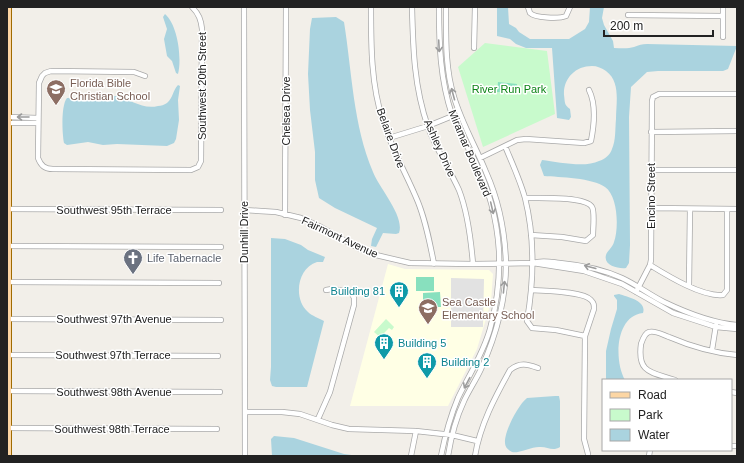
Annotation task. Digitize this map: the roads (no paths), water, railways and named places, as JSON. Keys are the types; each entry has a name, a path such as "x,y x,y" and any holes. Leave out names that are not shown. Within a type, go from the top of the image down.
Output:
{"main road":[{"path":"8,7 8,456"}],"street":[{"name":"Southwest 20th Street","path":"38,120 38,158 43,166 48,169 191,170 198,167 202,161 202,29 201,20 192,7"},
{"name":"Dunhill Drive","path":"244,7 245,456"},
{"name":"Chelsea Drive","path":"285,214 286,7"},
{"name":"Belaire Drive","path":"370,7 372,64 382,120 418,202 427,227 434,264"},
{"name":"Ashley Drive","path":"412,7 415,76 421,103 435,145 448,167 459,192 471,242 472,264"},
{"name":"Miramar Boulevard","path":"439,7 439,45 442,74 452,116 475,161 491,202 498,238 499,264 497,298 490,329 478,360 458,398 445,434 441,456"},
{"name":"Miramar Boulevard","path":"446,7 446,56 451,84 459,113 492,187 500,214 505,243 506,264 505,286 496,328 481,368 459,412 452,435 448,456"},
{"path":"474,7 474,48"},
{"path":"528,7 530,13 536,17 563,17 566,16 570,7"},
{"path":"723,7 723,37"},
{"path":"628,15 723,16"},
{"path":"7,120 38,120 39,83 42,76 51,71 134,72 144,76"},
{"path":"480,158 517,140 526,139 584,143 591,141 593,133 593,98 589,90"},
{"name":"Encino Street","path":"637,289 650,265 651,132 652,101 654,97 659,94 737,94"},
{"path":"389,138 428,126 459,113"},
{"path":"651,132 737,131"},
{"path":"505,146 525,198 531,235 533,263 532,290 527,320 532,328 556,330 584,336"},
{"path":"651,170 737,170"},
{"path":"525,198 584,202 592,205 593,210 593,235 586,241 562,237 531,235"},
{"path":"651,208 737,209"},
{"name":"Southwest 95th Terrace","path":"8,209 221,210"},
{"path":"689,286 690,209"},
{"path":"650,265 674,280 716,296 723,295 727,290 727,209"},
{"name":"Fairmont Avenue","path":"244,210 276,212 311,222 352,245 376,255 410,263 533,263 584,271 612,279 637,289 673,312 737,329"},
{"path":"8,246 221,247"},
{"path":"8,282 219,283"},
{"path":"318,419 330,392 354,305 354,298 351,292 326,290"},
{"path":"532,290 570,293 591,299 594,304 594,309 584,336 584,439 588,454"},
{"name":"Southwest 97th Avenue","path":"7,319 221,320"},
{"path":"712,350 717,324"},
{"name":"Fairmont Avenue","path":"717,324 737,325"},
{"path":"672,379 646,370 642,366 641,343 646,333 649,331 681,343 737,355"},
{"name":"Southwest 97th Terrace","path":"8,355 218,356"},
{"path":"475,456 477,441 486,416 510,370 522,364 528,364 538,368"},
{"name":"Southwest 98th Avenue","path":"8,392 220,392"},
{"path":"245,412 282,412 300,414 349,429 416,431 452,435 477,441"},
{"name":"Southwest 98th Terrace","path":"7,428 217,429"},
{"path":"411,456 416,431"}],"water":[{"path":"497,7 508,7 509,24 530,39 569,39 585,29 589,22 590,7 604,7 602,18 604,25 613,41 614,48 629,48 647,44 737,46 728,69 723,71 647,72 631,87 629,117 630,245 629,263 626,268 612,266 606,259 606,255 616,236 617,229 615,205 613,197 609,191 600,184 576,178 544,176 540,165 542,160 571,164 593,163 609,155 613,146 615,134 617,93 614,81 606,71 598,67 592,66 580,68 575,71 571,74 564,89 565,103 570,109 571,117 569,120 557,118 552,48 526,48 516,44 510,39 497,36"},
{"path":"165,14 173,26 178,42 178,74 176,73 172,61 167,56 164,39 167,29 163,17"},
{"path":"336,17 344,22 357,117 366,154 376,179 395,210 400,226 399,233 383,233 376,247 371,246 372,239 377,228 335,208 319,198 315,180 315,152 310,110 308,74 310,29 312,18"},
{"path":"178,85 180,86 178,100 179,120 174,143 167,146 117,144 103,145 88,142 67,145 64,143 62,126 64,107 67,98 116,96 147,107 161,106 171,99"},
{"path":"271,238 285,239 325,257 323,262 317,262 310,265 301,277 299,284 300,300 303,306 314,316 324,321 307,387 276,387 272,386 270,380"},
{"path":"619,294 632,298 642,305 643,309 643,313 634,316 627,322 619,340 619,362 624,379 606,379 606,351 617,309 617,300 614,295"},
{"path":"559,396 560,447 552,449 536,447 514,452 508,449 505,443 505,438 512,419 523,401 527,398"},
{"path":"274,436 294,438 344,454 359,456 272,456 271,439"},
{"path":"374,455 382,456 359,456"}],"place":[{"name":"Florida Bible Christian School","path":"56,106"},
{"name":"Life Tabernacle","path":"133,275"},
{"name":"Building 81","path":"399,308"},
{"name":"Sea Castle Elementary School","path":"428,325"},
{"name":"Building 5","path":"384,360"},
{"name":"Building 2","path":"427,379"}],"park label":[{"name":"River Run Park","path":"509,89"}]}
